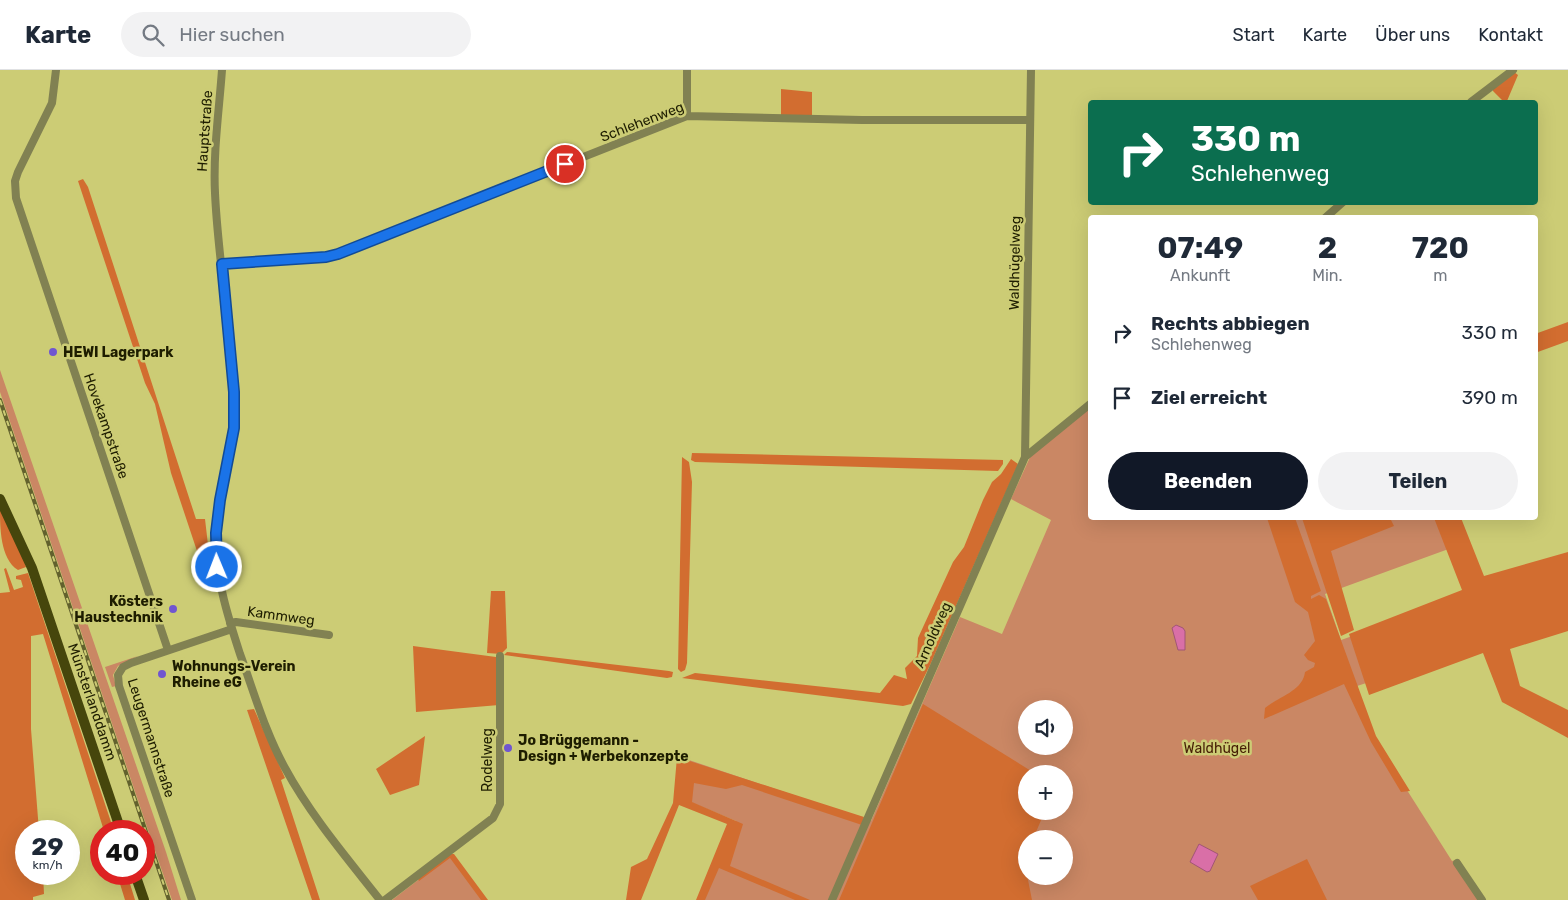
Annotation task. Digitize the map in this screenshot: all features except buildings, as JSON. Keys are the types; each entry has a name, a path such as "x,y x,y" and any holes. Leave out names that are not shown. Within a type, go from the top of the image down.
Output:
{"main road":[{"name":"Münsterlanddamm","path":"0,499 32,568 117,820"},
{"path":"139,885 144,899"}],"street":[{"name":"Hovekampstraße","path":"56,70 52,103 15,181 16,198 168,650"},
{"name":"Hauptstraße","path":"222,70 215,155 215,194 234,392 234,428 220,500 216,533 217,567 231,626 262,717 284,766 315,817 380,900"},
{"path":"687,70 687,116"},
{"name":"Waldhügelweg","path":"1024,457 1031,70"},
{"path":"1474,100 1512,70"},
{"name":"Schlehenweg","path":"222,264 326,257 338,254 687,116 862,120 1030,120"},
{"path":"1328,215 1340,205"},
{"name":"Arnoldweg","path":"832,900 1024,457 1088,406"},
{"name":"Kammweg","path":"231,626 236,622 329,635"},
{"name":"Leugermannstraße","path":"192,900 118,679 120,670 126,665 231,626"},
{"name":"Rodelweg","path":"385,900 493,818 500,804 500,656"},
{"path":"1457,863 1482,900"}],"green space":[{"path":"0,370 155,820 145,820 0,392"},
{"name":"Waldhügel","path":"1088,410 1088,520 1444,520 1454,547 1325,594 1341,640 1470,595 1488,644 1357,686 1372,735 1452,861 1459,859 1483,900 702,900 736,821 676,796 680,757 871,821 960,617 1002,634 1051,520 1011,499 1031,455"},
{"path":"138,656 118,666 113,675 116,686 112,687 105,667"},
{"path":"155,820 181,900 172,900 155,851"},
{"path":"452,854 487,900 392,900"}],"shaded area":[{"path":"1514,72 1518,75 1507,100 1502,100 1493,91 1493,88"},
{"path":"781,89 812,92 812,115 781,115"},
{"path":"83,179 88,187 196,519 205,519 211,571 204,572 171,473 155,404 145,383 78,181"},
{"path":"1568,322 1568,341 1538,352 1538,333"},
{"path":"692,453 1003,460 1003,464 998,471 695,462 691,460"},
{"path":"682,457 689,462 692,482 687,663 685,670 681,672 678,669"},
{"path":"1011,459 1018,464 1016,469 931,663 911,704 903,706 682,678 695,673 880,693 894,675 907,679 905,668 917,656 918,638 953,562 964,547 992,482 1001,474"},
{"path":"0,508 20,547 26,567 18,570 12,565 4,551"},
{"path":"1268,520 1296,520 1321,591 1311,596 1311,599 1319,595 1326,599 1376,736 1410,791 1401,792 1371,742 1344,684 1264,719 1265,708 1295,689 1303,679 1305,672 1314,667 1315,663 1308,660 1304,655 1315,641 1308,612 1295,602"},
{"path":"1303,520 1391,520 1394,526 1331,551 1354,630 1341,636"},
{"path":"1435,520 1462,520 1484,576 1568,552 1568,631 1510,649 1520,686 1568,710 1568,738 1502,702 1483,653 1369,695 1349,634 1462,590"},
{"path":"6,568 14,590 23,587 21,580 16,579 16,576 28,573 110,820 101,820 43,634 31,636 31,729 38,820 15,820 15,885 44,885 44,894 33,897 33,900 0,900 0,593 10,592 4,569"},
{"path":"491,591 505,591 507,648 501,654 487,653"},
{"path":"1176,625 1185,631 1185,650 1178,650 1172,628"},
{"path":"413,646 496,657 499,705 416,712"},
{"path":"507,652 673,672 672,677 667,678 504,655"},
{"path":"923,704 1021,765 1018,765 1018,820 1041,820 1037,830 1018,830 1018,885 1029,885 1032,900 839,900"},
{"path":"254,709 285,778 281,780 320,900 312,900 247,710"},
{"path":"425,736 419,785 390,795 376,769"},
{"path":"677,757 864,817 862,825 742,785 726,789 694,783 692,802 743,824 730,866 810,900 795,900 719,868 705,900 696,900 727,824 679,805 641,900 626,900 631,867 647,859 673,803"},
{"path":"1199,844 1218,854 1210,871 1207,872 1190,862"},
{"path":"449,854 454,854 488,900 481,900 450,858 419,881 418,879"},
{"path":"1307,859 1327,900 1258,900 1250,886"},
{"path":"120,885 130,885 135,900 125,900"}],"railway":[{"path":"0,400 169,900"}],"place":[{"name":"HEWI Lagerpark","path":"53,352"},
{"name":"Kösters Haustechnik","path":"173,609"},
{"name":"Wohnungs-Verein Rheine eG","path":"162,674"},
{"name":"Jo Brüggemann - Design + Werbekonzepte","path":"508,748"}],"route":[{"path":"217,567 216,533 220,500 234,428 234,392 222,264 326,257 338,254 565,164"}]}
